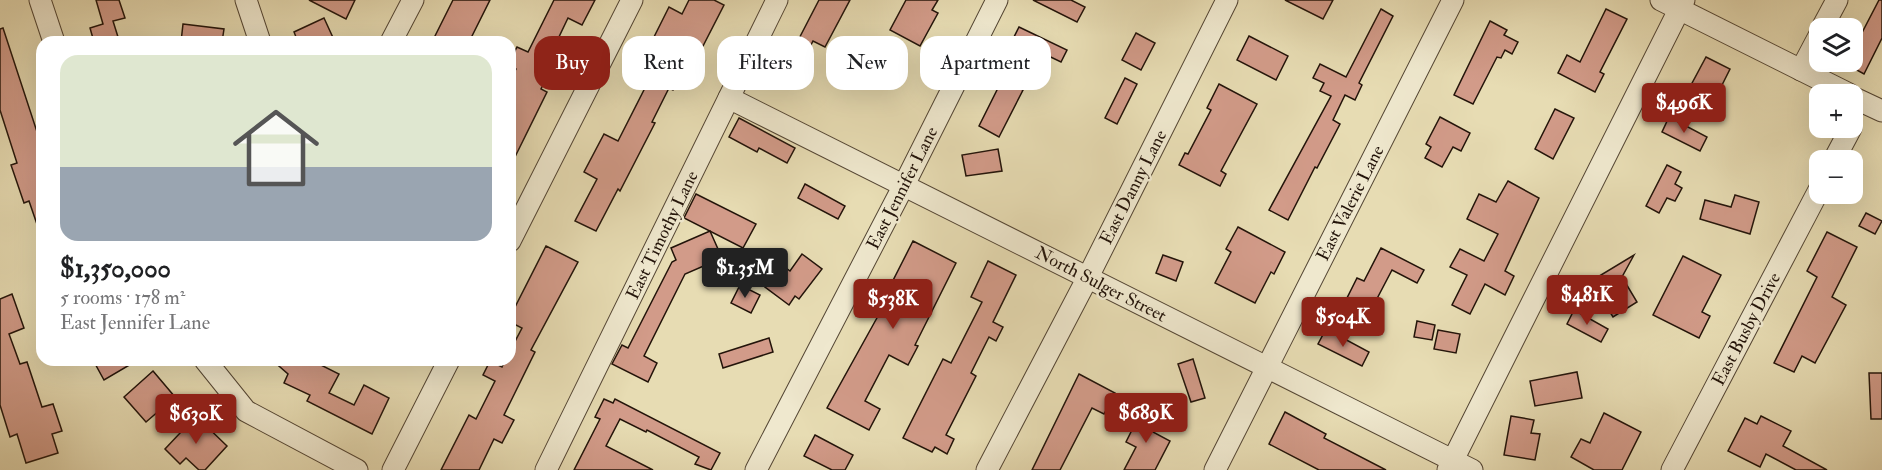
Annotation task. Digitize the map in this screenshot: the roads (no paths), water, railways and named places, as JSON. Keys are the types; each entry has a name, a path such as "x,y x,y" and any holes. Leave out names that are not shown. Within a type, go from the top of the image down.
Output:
{"street":[{"path":"40,0 52,36"},
{"path":"246,0 258,36"},
{"path":"394,36 413,0"},
{"path":"516,229 632,0"},
{"name":"East Timothy Lane","path":"546,470 777,0"},
{"name":"East Jennifer Lane","path":"756,470 904,185 996,0"},
{"name":"East Danny Lane","path":"987,470 1088,277 1227,0"},
{"name":"East Valerie Lane","path":"1215,470 1454,0"},
{"path":"1827,18 1837,0"},
{"path":"1450,465 1675,3 1829,84"},
{"path":"1801,70 1809,55"},
{"name":"North Sulger Street","path":"729,98 1267,367 1450,465 1472,470"},
{"name":"East Busby Drive","path":"1675,469 1812,204"},
{"path":"210,366 246,411 357,470"},
{"path":"393,470 446,366"}]}
